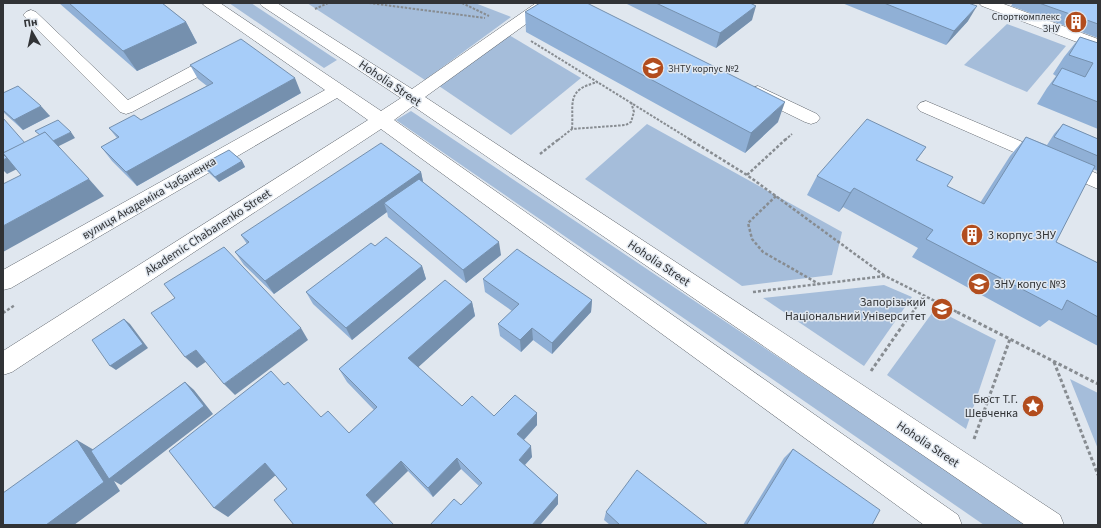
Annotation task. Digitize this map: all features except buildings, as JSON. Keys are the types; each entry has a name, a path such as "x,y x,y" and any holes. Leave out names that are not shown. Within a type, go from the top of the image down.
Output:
{"street":[{"path":"210,3 381,120 948,525"},
{"name":"Hoholia Street","path":"267,3 391,83 1050,525"},
{"name":"Akademic Chabanenko Street","path":"3,364 381,120 546,3"},
{"path":"987,3 1098,45"},
{"path":"31,15 126,108 260,37"},
{"path":"747,86 811,118"},
{"name":"вулиця Академіка Чабаненка","path":"3,281 287,120 337,90"},
{"path":"926,107 1098,182"}],"path":[{"path":"369,3 496,19"},
{"path":"462,3 496,19 515,25 598,82 747,175 885,276 1098,384"},
{"path":"572,129 573,118 571,108 576,92 585,84 598,82"},
{"path":"539,155 572,129 626,125 631,122 634,112 631,102"},
{"path":"747,175 811,118"},
{"path":"776,196 748,223 752,239 763,252 819,284"},
{"path":"751,292 885,276"},
{"path":"868,375 924,296"},
{"path":"973,442 1010,339"},
{"path":"1054,362 1098,475"}],"shaded area":[{"path":"229,3 251,3 337,60 324,68"},
{"path":"307,3 475,3 511,17 425,80"},
{"path":"1007,24 1066,46 1027,92 964,65"},
{"path":"509,35 581,78 511,135 439,86"},
{"path":"411,111 1029,525 984,525 396,120"},
{"path":"647,124 842,232 832,275 742,286 585,179"},
{"path":"884,285 912,297 864,366 763,298"},
{"path":"935,309 996,340 966,429 887,375"},
{"path":"1070,379 1098,393 1098,449"}],"place":[{"name":"Спорткомплекс ЗНУ","path":"1076,22"},
{"name":"ЗНТУ корпус №2","path":"653,68"},
{"name":"3 корпус ЗНУ","path":"972,235"},
{"name":"ЗНУ копус №3","path":"979,284"},
{"name":"Запорізький Національний Університет","path":"942,309"},
{"name":"Бюст Т.Г. Шевченка","path":"1033,406"}]}
